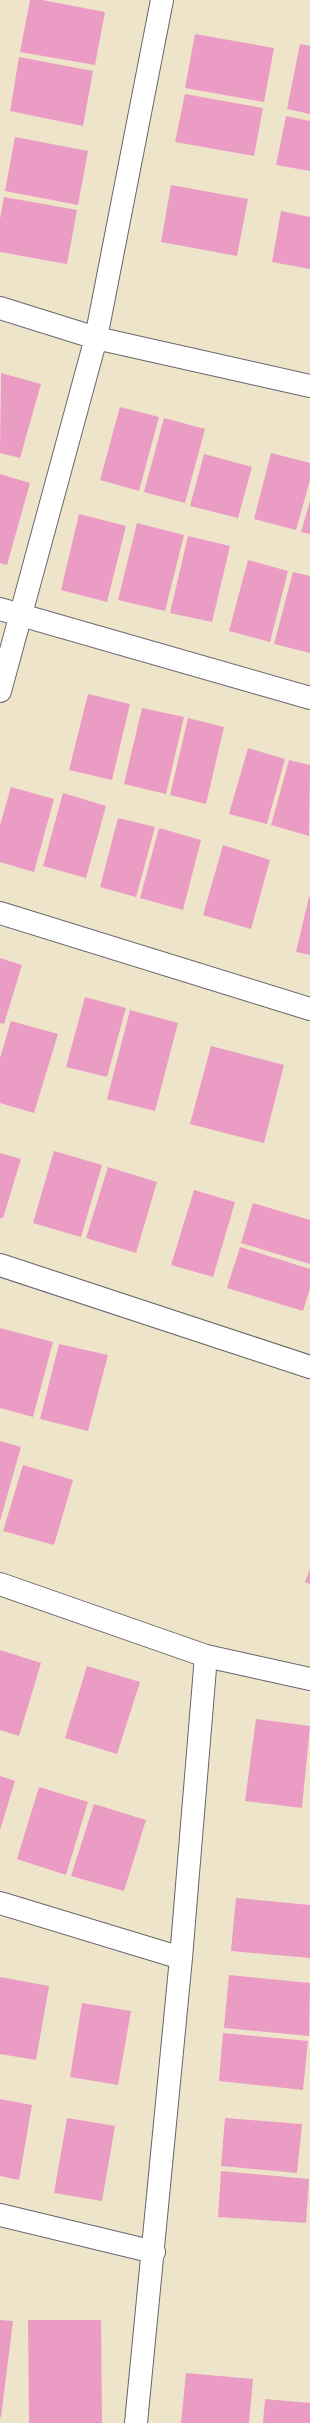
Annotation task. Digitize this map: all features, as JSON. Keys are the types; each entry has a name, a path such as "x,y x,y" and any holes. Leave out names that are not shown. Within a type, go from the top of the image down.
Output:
{"street":[{"path":"0,691 22,616 96,338 162,0"},
{"path":"0,308 96,338 310,386"},
{"path":"0,609 310,698"},
{"path":"0,913 310,1009"},
{"path":"0,1265 310,1367"},
{"path":"0,1584 206,1656 310,1679"},
{"path":"136,2423 154,2252 181,1958 206,1656"},
{"path":"0,1903 181,1958"},
{"path":"0,2215 154,2252"}],"building":[{"path":"30,0 42,0 105,12 95,65 20,52"},
{"path":"195,34 274,48 264,102 185,88"},
{"path":"300,44 310,46 310,114 287,109"},
{"path":"19,57 93,71 83,126 10,111"},
{"path":"185,94 263,108 254,156 175,142"},
{"path":"286,116 310,121 310,171 276,165"},
{"path":"15,137 88,151 78,205 5,191"},
{"path":"171,185 248,199 237,256 161,242"},
{"path":"4,197 77,210 67,264 0,252 0,219"},
{"path":"281,211 310,217 310,269 272,262"},
{"path":"1,373 41,384 20,458 0,453"},
{"path":"120,407 159,417 139,491 100,480"},
{"path":"164,418 205,429 185,503 144,492"},
{"path":"271,453 310,463 310,480 296,530 254,519"},
{"path":"204,454 252,467 238,518 190,506"},
{"path":"0,474 30,483 7,565 0,563"},
{"path":"310,501 310,534 301,532"},
{"path":"79,514 126,526 107,602 61,590"},
{"path":"137,523 184,535 165,611 118,600"},
{"path":"188,536 230,546 212,622 170,613"},
{"path":"248,560 288,571 270,642 229,631"},
{"path":"293,572 310,576 310,653 274,644"},
{"path":"88,694 130,704 112,780 69,770"},
{"path":"142,708 184,717 166,794 124,784"},
{"path":"188,718 224,727 206,804 170,795"},
{"path":"248,748 285,759 267,824 229,814"},
{"path":"289,760 310,765 309,836 271,825"},
{"path":"11,787 54,799 34,872 0,862 0,825"},
{"path":"63,793 106,806 86,878 43,866"},
{"path":"118,818 155,827 136,897 100,887"},
{"path":"159,828 201,840 183,910 140,898"},
{"path":"223,845 270,860 251,929 203,915"},
{"path":"310,897 310,955 296,952"},
{"path":"0,958 22,965 4,1024 0,1023"},
{"path":"85,997 126,1008 107,1077 66,1067"},
{"path":"130,1010 178,1023 155,1111 107,1099"},
{"path":"11,1021 58,1034 34,1113 0,1103 0,1058"},
{"path":"211,1046 284,1065 264,1143 190,1124"},
{"path":"54,1151 102,1165 81,1237 33,1223"},
{"path":"0,1153 21,1159 3,1218 0,1218"},
{"path":"108,1167 157,1182 136,1253 86,1238"},
{"path":"194,1190 235,1202 213,1277 171,1265"},
{"path":"253,1203 310,1220 310,1264 241,1243"},
{"path":"240,1247 310,1269 310,1288 303,1311 227,1288"},
{"path":"0,1328 53,1342 33,1417 0,1408"},
{"path":"59,1344 108,1355 88,1431 40,1419"},
{"path":"0,1441 21,1447 0,1521"},
{"path":"23,1465 73,1480 54,1545 3,1531"},
{"path":"310,1569 310,1584 305,1582"},
{"path":"0,1650 41,1663 19,1736 0,1730"},
{"path":"87,1666 140,1682 117,1754 65,1738"},
{"path":"256,1719 310,1726 302,1808 245,1801"},
{"path":"0,1776 15,1781 0,1830"},
{"path":"39,1787 88,1802 66,1875 17,1859"},
{"path":"94,1804 146,1820 124,1891 71,1876"},
{"path":"236,1898 310,1905 310,1958 231,1951"},
{"path":"229,1975 310,1983 309,2036 224,2028"},
{"path":"0,1977 49,1986 36,2060 0,2054"},
{"path":"82,2003 131,2011 118,2085 70,2077"},
{"path":"223,2033 308,2041 303,2090 219,2081"},
{"path":"0,2099 32,2105 19,2180 0,2176"},
{"path":"67,2118 115,2126 102,2201 54,2193"},
{"path":"225,2118 302,2124 297,2173 221,2166"},
{"path":"221,2171 309,2179 306,2223 218,2217"},
{"path":"0,2320 13,2321 1,2417 0,2417"},
{"path":"28,2320 101,2320 102,2423 29,2423"},
{"path":"186,2373 253,2379 249,2423 181,2423"},
{"path":"265,2399 310,2403 310,2423 263,2423"}]}
